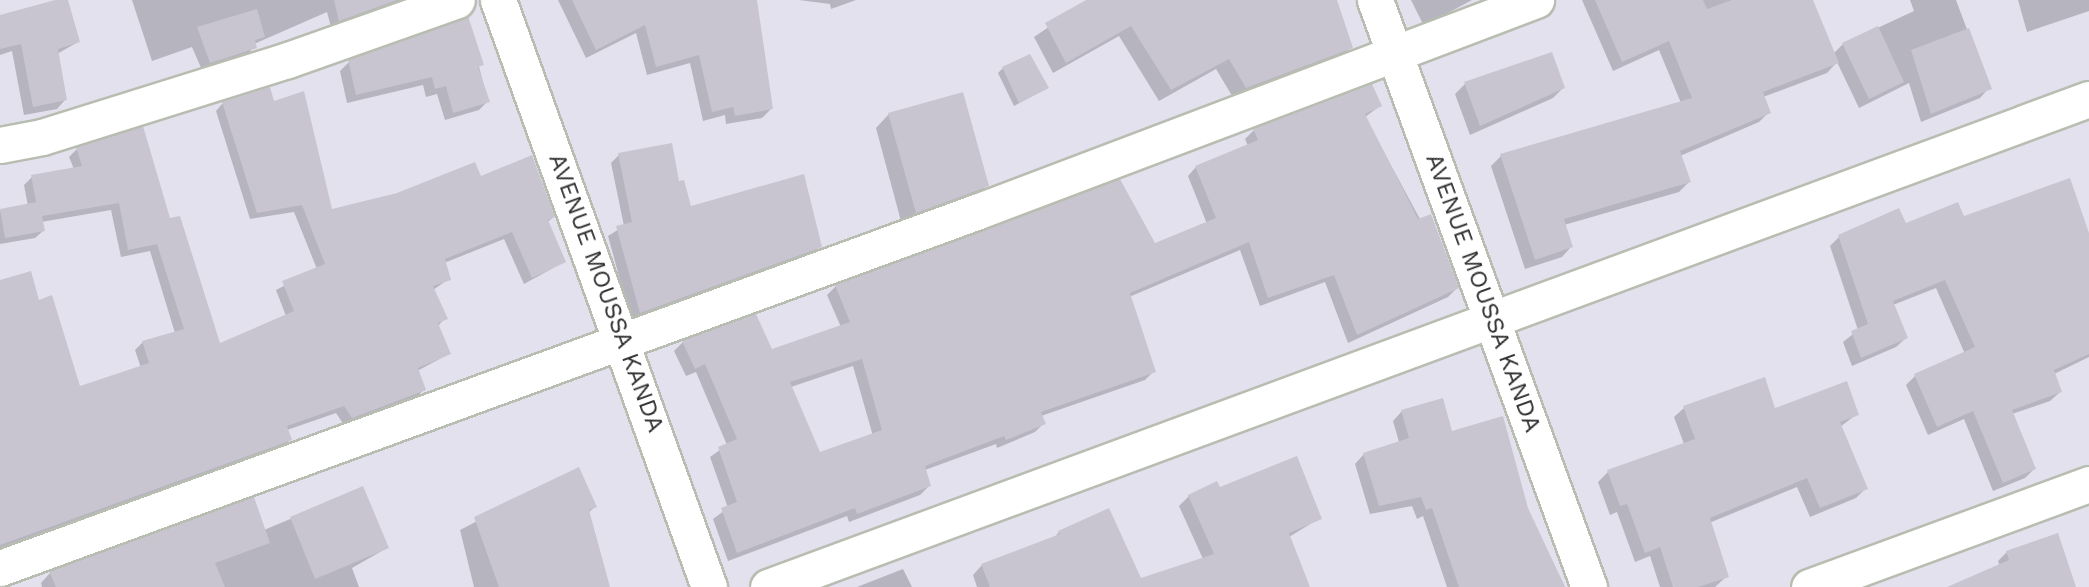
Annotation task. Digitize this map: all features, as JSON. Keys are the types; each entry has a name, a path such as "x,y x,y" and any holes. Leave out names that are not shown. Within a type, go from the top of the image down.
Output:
{"street":[{"path":"0,145 42,136 288,60 457,0"},
{"name":"AVENUE MOUSSA KANDA","path":"498,0 623,338 709,587"},
{"name":"AVENUE MOUSSA KANDA","path":"1375,0 1494,320 1589,587"},
{"path":"0,568 623,338 975,212 1536,0"},
{"path":"768,587 2089,99"},
{"path":"1809,587 2089,484"}],"building":[{"path":"55,0 68,0 80,42 58,49 67,100 33,107 21,44 0,49 0,15"},
{"path":"334,0 397,0 339,21"},
{"path":"572,0 757,0 773,109 735,116 733,107 712,112 699,55 656,67 645,25 596,50"},
{"path":"1086,0 1337,0 1353,48 1246,88 1229,59 1171,90 1131,26 1066,63 1045,23"},
{"path":"1595,0 1703,0 1707,9 1732,0 1813,0 1839,63 1763,92 1771,113 1680,151 1691,182 1564,219 1573,247 1535,260 1500,154 1692,98 1669,41 1622,62"},
{"path":"257,9 265,37 255,40 257,48 210,63 197,27"},
{"path":"468,16 484,65 478,67 490,102 453,113 446,86 435,89 432,77 356,95 348,60"},
{"path":"1878,26 1904,82 1869,99 1842,43"},
{"path":"1969,28 1992,89 1931,114 1911,50"},
{"path":"1552,52 1565,88 1480,126 1464,82"},
{"path":"1030,54 1049,88 1019,103 1002,67"},
{"path":"1372,84 1382,106 1365,114 1418,219 1431,214 1459,288 1357,335 1334,275 1268,298 1249,242 1130,293 1156,372 1041,412 1046,424 1006,440 1004,436 925,466 931,486 857,514 855,508 737,553 721,508 737,502 718,447 737,439 705,364 695,369 682,341 756,314 772,349 850,322 835,285 1120,179 1155,243 1216,218 1195,166 1258,140 1253,129","holes":["862,359 882,430 820,452 790,382"]},
{"path":"270,87 274,101 304,91 332,209 397,193 475,162 481,176 532,155 555,217 548,220 566,262 532,278 512,232 445,259 451,280 433,286 448,319 438,323 451,354 418,368 426,390 352,418 344,406 287,426 292,440 0,545 0,280 31,271 39,300 52,295 80,386 149,363 142,341 184,329 157,244 128,250 119,203 42,216 45,231 5,238 0,209 36,202 31,175 82,166 76,147 143,126 170,218 180,216 220,343 294,311 282,281 325,264 302,205 257,213 222,102"},
{"path":"963,92 989,186 916,213 888,113"},
{"path":"672,143 679,181 684,180 691,206 804,174 822,247 640,313 616,226 632,222 618,153"},
{"path":"2070,178 2089,233 2089,354 2054,370 2062,392 2012,410 2036,469 2003,483 1973,411 1937,427 1914,374 1975,347 1945,280 1893,301 1908,338 1861,358 1851,331 1868,324 1838,235 1899,208 1906,223 1958,202 1964,216"},
{"path":"1765,377 1775,408 1847,381 1859,415 1840,422 1868,489 1820,508 1807,478 1710,518 1729,577 1698,587 1673,587 1660,547 1645,553 1627,504 1620,506 1607,470 1695,439 1683,406"},
{"path":"1443,398 1452,431 1503,416 1528,508 1565,587 1459,587 1432,508 1426,510 1421,497 1379,506 1363,453 1409,438 1401,410"},
{"path":"1297,456 1322,519 1289,533 1310,587 990,587 981,564 1060,534 1058,531 1109,508 1141,578 1214,554 1188,495 1217,481 1220,487"},
{"path":"579,467 597,507 589,510 610,587 499,587 474,517"},
{"path":"363,486 389,548 315,579 290,517"},
{"path":"254,497 270,543 215,563 225,587 56,587 49,571"},
{"path":"2058,533 2076,587 1947,587 2009,560 2006,551"}]}
